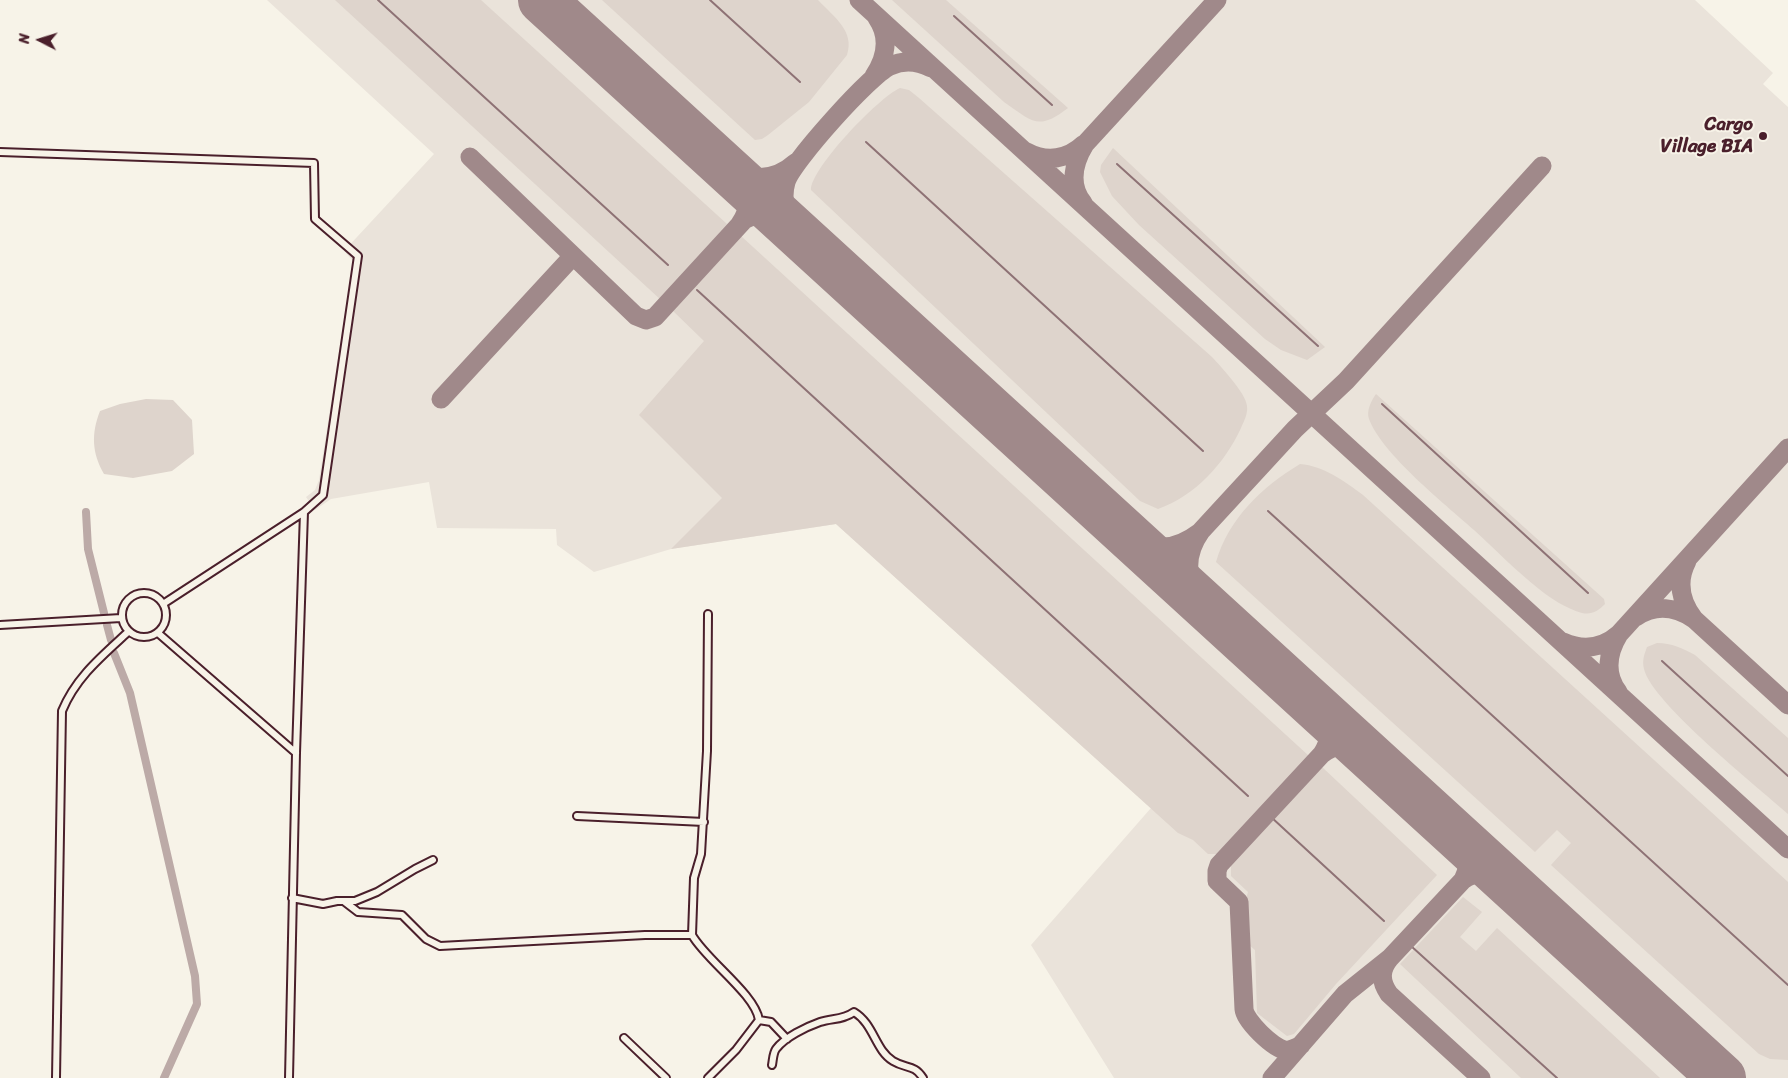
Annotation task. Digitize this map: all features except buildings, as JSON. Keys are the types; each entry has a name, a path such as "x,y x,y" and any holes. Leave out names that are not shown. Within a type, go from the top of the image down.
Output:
{"street":[{"path":"0,152 314,163 315,219 358,256 323,495 304,512 164,604"},
{"path":"289,1078 292,898 304,512"},
{"path":"136,593 152,594 164,604 165,623 158,633 146,638 128,632 121,618 124,603 136,593"},
{"path":"708,614 707,751 704,822 701,854 694,878 692,935 741,991 758,1013 759,1020 736,1050 708,1078"},
{"path":"0,625 121,618"},
{"path":"56,1078 62,711 70,694 85,672 128,632"},
{"path":"158,633 296,753"},
{"path":"577,816 704,822"},
{"path":"345,902 378,892 415,868 433,860"},
{"path":"292,898 323,904 337,900 345,902 358,912 402,915 426,939 440,946 645,935 692,935"},
{"path":"772,1064 775,1050 805,1028 821,1022 845,1018 854,1012 871,1029 879,1045 894,1062 918,1069 923,1078"},
{"path":"759,1020 771,1022 788,1039"},
{"path":"624,1038 666,1078"}],"shaded area":[{"path":"267,0 1695,0 1773,73 1763,84 1788,107 1788,1078 1114,1078 1031,945 1151,808 836,524 671,549 594,572 557,545 556,529 437,528 429,482 331,499 315,510 306,497 315,490 319,480 353,261 344,251 434,154"},
{"path":"335,0 481,0 727,224 661,300"},
{"path":"602,0 818,0 842,25 846,32 849,46 847,55 809,102 768,135 762,139 755,140"},
{"path":"892,0 946,0 1068,108 1049,120 1036,121 1022,115 1004,102"},
{"path":"900,88 909,90 919,98 1212,357 1238,387 1247,406 1241,428 1217,466 1184,496 1158,509 1140,501 811,190 822,166 834,150 863,118 890,94"},
{"path":"1113,148 1325,347 1307,360 1281,350 1265,339 1139,225 1112,196 1100,172 1101,165"},
{"path":"741,236 1309,756 1218,854 1208,854 1193,840 1178,833 836,524 671,549 722,498 639,415 704,341 672,310"},
{"path":"1376,394 1604,599 1605,604 1595,612 1582,613 1570,609 1553,599 1522,575 1431,493 1400,463 1376,433 1368,413"},
{"path":"146,399 173,400 192,420 194,454 172,471 133,478 104,474 97,459 94,443 95,428 100,411 120,404"},
{"path":"1300,464 1325,471 1363,495 1788,882 1788,1060 1770,1059 1759,1054 1551,865 1571,843 1557,830 1535,852 1216,562 1229,531 1249,505 1273,483"},
{"path":"1657,643 1677,646 1695,655 1788,738 1788,814 1685,723 1651,684 1643,663 1647,647"},
{"path":"1322,767 1437,875 1336,984 1294,1034 1287,1036 1257,1013 1255,950 1248,944 1246,899 1248,892 1231,876 1231,865"},
{"path":"1463,897 1482,912 1460,937 1476,951 1497,928 1660,1078 1521,1078 1400,964"}],"waterway":[{"path":"378,0 668,265"},
{"path":"710,0 800,82"},
{"path":"954,16 1052,105"},
{"path":"866,142 1203,451"},
{"path":"1117,164 1318,346"},
{"path":"697,290 1248,796"},
{"path":"1382,404 1588,593"},
{"path":"1268,511 1788,985"},
{"path":"86,512 88,549 104,613"},
{"path":"107,625 111,640"},
{"path":"114,653 130,693 195,976 197,1004 164,1078"},
{"path":"1662,661 1788,776"},
{"path":"1271,817 1384,921"},
{"path":"1411,946 1557,1078"}],"taxiway":[{"path":"859,0 1788,849"},
{"path":"1083,203 1075,188 1074,173 1078,158 1085,144 1217,0"},
{"path":"874,76 884,55 885,47 884,33 877,18"},
{"path":"797,232 790,221 784,202 786,182 791,172 816,139 866,85 890,66 910,62 931,68"},
{"path":"1027,152 1042,158 1057,158 1071,153 1084,144"},
{"path":"470,157 636,316 646,320 655,317 744,220 762,215 781,219"},
{"path":"725,167 743,175 761,177 778,174 795,163"},
{"path":"1204,604 1193,586 1189,568 1192,549 1201,531 1295,429 1346,381 1542,166"},
{"path":"739,179 748,201 744,218 740,224"},
{"path":"441,399 573,256"},
{"path":"1618,692 1611,677 1609,663 1612,648 1619,634 1788,448"},
{"path":"1124,532 1144,543 1162,547 1180,544 1200,532"},
{"path":"1636,617 1651,610 1665,609 1680,612 1694,619 1683,599 1681,584 1687,561"},
{"path":"1694,619 1788,705"},
{"path":"1563,642 1578,647 1593,647 1613,639 1619,634"},
{"path":"1320,711 1324,716 1329,732 1329,737 1322,754"},
{"path":"1301,1045 1289,1050 1280,1048 1260,1033 1246,1014 1244,1009 1239,902 1217,881 1217,871 1219,865 1322,754 1338,746 1354,747 1365,752"},
{"path":"1458,837 1465,848 1468,858 1466,874 1463,880"},
{"path":"1272,1078 1345,994 1390,958 1463,880 1479,873 1505,879"},
{"path":"1390,958 1384,967 1382,976 1389,994 1481,1078"}],"runway":[{"path":"542,0 1722,1078"}],"place":[{"name":"Cargo Village BIA","path":"1763,136"}]}
